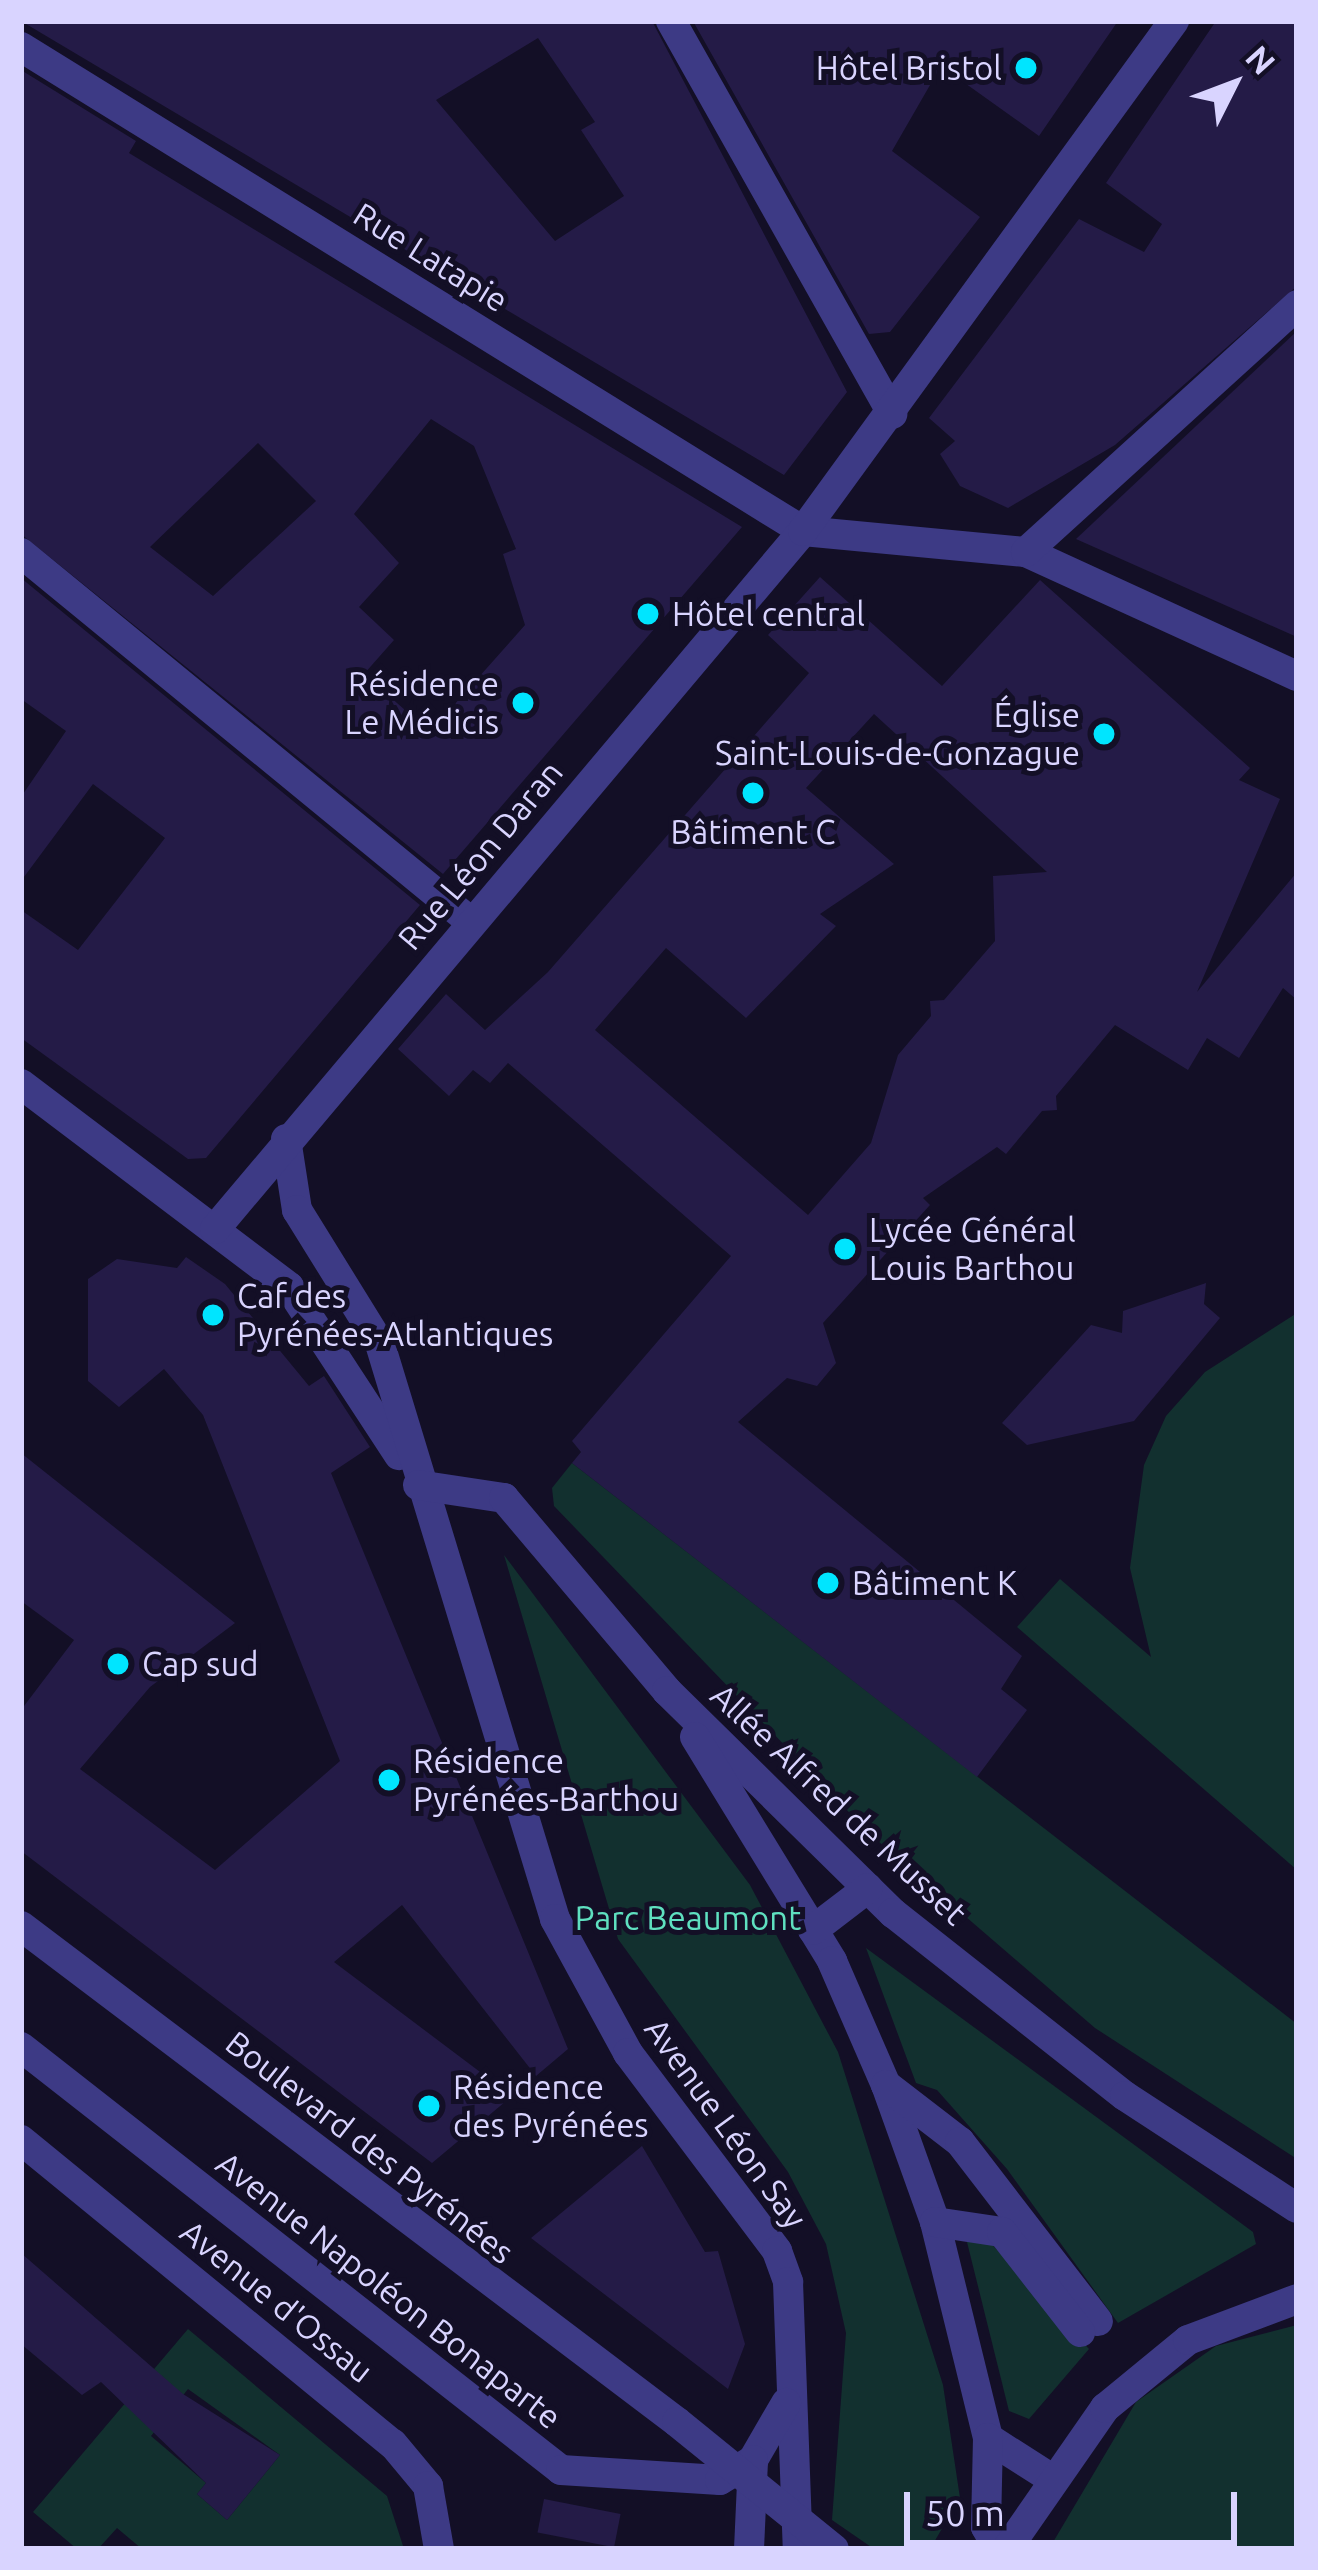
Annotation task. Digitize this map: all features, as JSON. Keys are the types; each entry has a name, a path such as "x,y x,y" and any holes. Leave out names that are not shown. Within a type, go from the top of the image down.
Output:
{"street":[{"path":"671,21 892,414"},
{"name":"Rue Léon Daran","path":"215,1228 803,531 1174,21"},
{"name":"Rue Latapie","path":"21,47 803,531"},
{"path":"1026,552 1297,305"},
{"path":"803,531 1026,552 1297,676"},
{"path":"21,553 470,921"},
{"path":"21,1084 289,1287 418,1485"},
{"path":"286,1139 298,1210 380,1344 418,1485"},
{"name":"Allée Alfred de Musset","path":"418,1485 504,1498 667,1691 868,1888 1116,2090 1297,2208"},
{"name":"Avenue Léon Say","path":"418,1485 555,1918 628,2053 777,2251 788,2282 786,2403 798,2549"},
{"path":"667,1691 813,1930 886,2085 935,2222 988,2438 986,2527 1002,2549 1105,2408 1188,2340 1297,2299"},
{"path":"813,1930 868,1888"},
{"name":"Boulevard des Pyrénées","path":"21,1926 676,2422 835,2549"},
{"name":"Avenue Napoléon Bonaparte","path":"21,2047 562,2470 680,2484 753,2460"},
{"path":"886,2085 960,2143 1089,2326 1002,2232 935,2222"},
{"name":"Avenue d'Ossau","path":"21,2140 393,2444 428,2486 439,2549"},
{"path":"749,2549 753,2460 786,2403"},
{"path":"988,2438 1052,2480"}],"green space":[{"path":"1297,1313 1297,1870 1017,1627 1060,1579 1151,1657 1130,1568 1144,1465 1166,1416 1205,1372"},
{"name":"Parc Beaumont","path":"572,1463 1297,2024 1297,2159 1095,2028 871,1835 554,1506 552,1488"},
{"name":"Parc Beaumont","path":"504,1555 750,1885 838,2052 943,2385 960,2498 930,2549 874,2549 832,2520 846,2333 826,2244 788,2172 618,1939"},
{"name":"Parc Beaumont","path":"866,1948 1253,2232 1256,2244 1118,2323 1007,2169 937,2090 916,2083"},
{"path":"988,2240 1089,2349 1029,2419 1009,2411 967,2242"},
{"path":"1297,2325 1297,2549 1049,2549 1136,2402 1216,2346"},
{"path":"188,2329 387,2496 404,2549 142,2549 117,2528 98,2549 77,2549 33,2512","holes":["188,2389 280,2455 227,2520 197,2494 206,2483 151,2436"]}],"building":[{"path":"21,21 652,21 847,392 784,475","holes":["538,38 595,122 581,130 624,196 555,241 436,100"]},
{"path":"693,21 1118,21 1039,136 941,66 892,151 980,217 890,332 869,334"},
{"path":"1216,21 1297,21 1297,286 1115,445 1008,508 960,486 940,454 955,441 929,418 1079,219 1144,252 1162,224 1106,183"},
{"path":"21,70 136,141 129,153 742,527 443,874 21,534","holes":["431,419 474,446 516,549 503,554 525,625 430,732 364,674 394,640 359,607 399,563 354,514","258,443 316,501 213,596 150,547"]},
{"path":"1297,331 1297,637 1076,539"},
{"path":"820,577 942,686 1040,580 1250,768 1239,780 1280,799 1197,992 1297,872 1297,1000 1283,988 1239,1058 1207,1038 1188,1070 1115,1025 1056,1096 1057,1110 1042,1111 1006,1154 997,1147 923,1198 930,1205 823,1323 836,1363 817,1386 787,1378 738,1422 1022,1656 1001,1689 1027,1710 977,1777 572,1463 581,1452 572,1441 731,1256 508,1063 490,1083 473,1070 449,1096 398,1049 446,994 485,1030 548,972 809,673 768,635","holes":["874,714 1047,872 993,876 995,941 944,1000 930,1001 931,1016 898,1055 871,1143 808,1215 595,1030 666,948 746,1018 836,926 820,914 894,864 806,788"]},
{"path":"21,578 420,905 206,1158 188,1159 21,1038 21,910 78,950 165,838 93,784 21,881 21,797 66,731 21,699"},
{"path":"186,1257 225,1284 309,1386 324,1376 370,1447 331,1473 568,2049 536,2076 402,1905 334,1962 512,2096 432,2163 21,1851 21,1710 74,1640 21,1601 21,1453 235,1623 150,1687 80,1769 215,1870 340,1761 203,1415 164,1369 119,1407 88,1381 88,1279 117,1259 177,1268"},
{"path":"1206,1283 1204,1304 1220,1318 1134,1421 1027,1445 1002,1423 1091,1325 1122,1333 1123,1311"},
{"path":"642,2146 705,2252 718,2251 745,2344 728,2389 531,2238"},
{"path":"21,2253 183,2394 280,2455 227,2520 197,2494 206,2483 101,2382 82,2395 21,2344"},
{"path":"544,2499 621,2514 614,2547 538,2532"}],"place":[{"name":"Hôtel Bristol","path":"1026,68"},
{"name":"Hôtel central","path":"648,614"},
{"name":"Résidence Le Médicis","path":"523,703"},
{"name":"Église Saint-Louis-de-Gonzague","path":"1104,734"},
{"name":"Bâtiment C","path":"753,793"},
{"name":"Lycée Général Louis Barthou","path":"845,1249"},
{"name":"Caf des Pyrénées-Atlantiques","path":"213,1315"},
{"name":"Bâtiment K","path":"828,1583"},
{"name":"Cap sud","path":"118,1664"},
{"name":"Résidence Pyrénées-Barthou","path":"389,1780"},
{"name":"Résidence des Pyrénées","path":"429,2106"}]}
